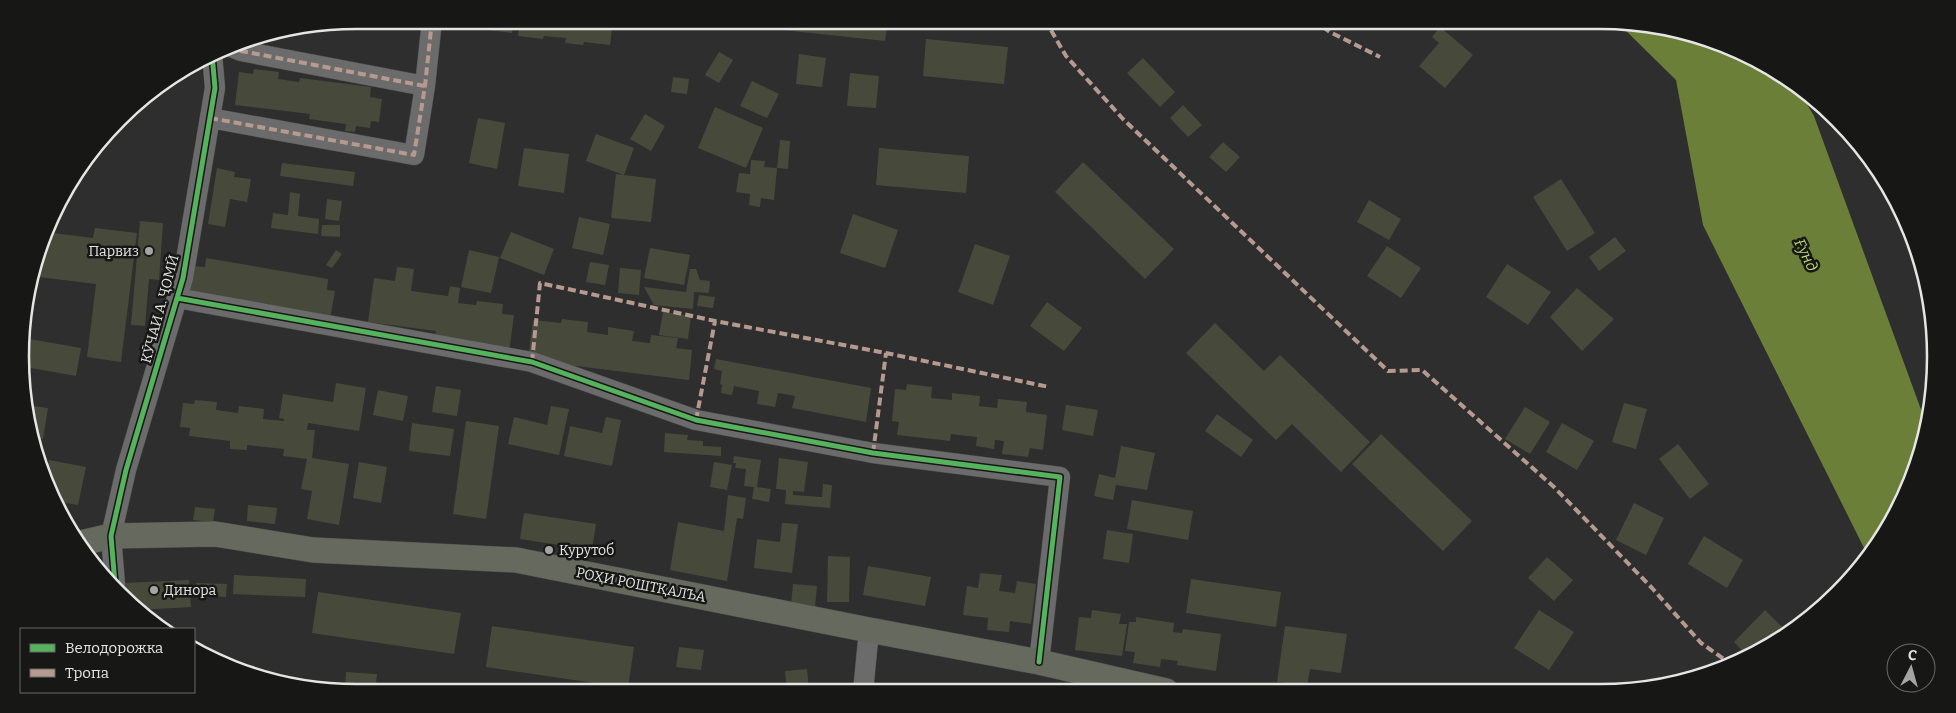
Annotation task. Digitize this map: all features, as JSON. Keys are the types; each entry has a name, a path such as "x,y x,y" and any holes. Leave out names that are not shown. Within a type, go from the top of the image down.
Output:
{"main road":[{"name":"РОҲИ РОШТҚАЛЪА","path":"86,542 111,536 215,534 313,550 516,560 1039,662 1092,683"}],"street":[{"path":"210,118 414,155 425,86 431,29"},
{"path":"246,48 425,86"},
{"name":"КӮЧАИ А. ҶОМӢ","path":"114,577 111,536 126,470 183,278 215,88 213,63"},
{"path":"177,298 532,362 696,420 873,454 1060,477 1039,662"},
{"path":"864,684 869,630"}],"water":[{"name":"Ғунд","path":"1625,30 1684,40 1725,54 1782,84 1805,101 1814,116 1922,412 1910,462 1902,482 1883,520 1865,549 1703,225 1676,80"}],"building":[{"path":"481,29 513,29 512,33"},
{"path":"519,29 612,29 610,45 584,42 583,45 565,43 566,38 544,36 543,39 518,36"},
{"path":"783,29 887,29 885,41"},
{"path":"1438,29 1442,29 1473,55 1445,88 1419,66 1439,43 1432,37"},
{"path":"926,39 1008,47 1004,84 923,76"},
{"path":"719,52 733,60 719,83 705,75"},
{"path":"799,54 826,58 822,87 796,84"},
{"path":"1143,58 1175,92 1160,107 1127,73"},
{"path":"254,69 279,72 278,79 299,82 300,78 371,87 370,97 382,99 379,122 371,121 370,128 356,126 355,132 345,131 346,124 309,119 310,114 235,105 239,72 253,74"},
{"path":"850,73 879,76 876,108 847,106"},
{"path":"673,77 689,79 687,94 671,92"},
{"path":"752,81 779,94 767,118 740,106"},
{"path":"1183,105 1202,125 1188,137 1170,118"},
{"path":"715,107 763,128 746,168 698,148"},
{"path":"645,114 665,126 651,151 630,139"},
{"path":"478,118 505,123 497,169 469,163"},
{"path":"596,134 634,148 624,175 586,161"},
{"path":"780,140 790,141 788,169 777,168"},
{"path":"1223,142 1240,157 1226,172 1209,157"},
{"path":"524,148 569,154 564,193 518,186"},
{"path":"879,148 969,156 966,193 876,185"},
{"path":"751,160 765,161 764,167 777,168 774,200 761,198 760,207 749,205 750,194 736,192 739,173 750,174"},
{"path":"1083,162 1174,249 1145,279 1055,192"},
{"path":"282,163 355,172 353,186 280,176"},
{"path":"217,168 235,172 234,177 251,179 247,202 230,199 225,227 208,224"},
{"path":"616,174 656,179 651,222 611,218"},
{"path":"1561,179 1595,233 1567,251 1533,197"},
{"path":"290,192 300,194 298,216 319,219 318,234 271,228 273,213 288,215"},
{"path":"327,199 342,201 339,221 325,219"},
{"path":"1369,200 1401,219 1389,240 1357,222"},
{"path":"853,214 898,230 885,268 840,253"},
{"path":"579,217 610,224 603,255 572,248"},
{"name":"Парвиз","path":"140,221 163,223 159,280 149,279 145,326 131,325"},
{"path":"322,225 340,225 340,237 321,236"},
{"path":"95,228 137,233 121,362 87,357 96,284 39,277 53,233 93,238"},
{"path":"511,232 554,249 544,275 500,258"},
{"path":"1615,237 1626,251 1599,271 1589,257"},
{"path":"975,244 1010,256 993,305 958,292"},
{"path":"1387,246 1421,268 1401,298 1367,276"},
{"path":"650,248 690,255 684,285 644,278"},
{"path":"336,250 342,254 332,268 326,265"},
{"path":"469,250 499,257 491,293 461,287"},
{"path":"206,258 328,279 327,290 335,291 330,319 188,295 193,266 205,267"},
{"path":"590,262 609,265 605,285 586,282"},
{"path":"1507,264 1551,292 1528,325 1486,297"},
{"path":"397,267 414,269 411,291 448,296 450,286 460,288 458,303 476,305 477,301 503,304 502,314 514,315 509,353 435,336 436,331 368,322 374,278 395,281"},
{"path":"620,268 641,270 639,295 618,293"},
{"path":"690,269 696,269 700,280 710,281 709,293 694,292 693,309 654,305 644,287 686,292"},
{"path":"1577,288 1614,319 1582,351 1550,317"},
{"path":"699,295 715,297 713,308 697,306"},
{"path":"1047,302 1082,328 1064,351 1030,326"},
{"path":"663,312 691,316 688,339 659,335"},
{"path":"562,319 588,322 587,332 608,335 608,327 634,331 632,341 650,343 651,335 678,338 676,348 692,350 689,380 528,360 533,320 561,323"},
{"path":"1215,323 1264,371 1280,355 1370,442 1341,472 1292,424 1276,440 1186,353"},
{"path":"29,339 81,348 76,376 29,368"},
{"path":"716,359 871,388 866,422 792,408 795,396 778,393 775,407 757,404 759,391 734,386 732,395 721,393 722,371 714,369"},
{"path":"336,383 366,388 359,431 308,423 307,430 315,430 312,458 349,464 339,525 307,519 312,491 301,489 307,459 283,456 284,449 247,445 247,450 230,449 230,441 189,436 190,428 180,427 183,403 194,404 195,400 217,402 216,410 238,413 239,406 264,409 263,419 284,421 284,419 279,418 283,394 333,402"},
{"path":"907,384 932,387 931,398 952,400 952,393 980,396 979,406 997,408 998,399 1027,402 1026,412 1047,415 1043,450 1030,448 1028,457 1002,454 1004,441 995,440 994,449 976,446 977,437 951,434 950,441 897,435 899,422 892,421 895,389 906,390"},
{"path":"436,386 461,390 457,416 432,412"},
{"path":"378,390 408,396 403,421 373,415"},
{"path":"1624,403 1647,409 1636,449 1612,442"},
{"path":"1066,405 1098,410 1093,436 1062,430"},
{"path":"33,406 48,408 43,439 39,438"},
{"path":"551,406 569,409 559,455 508,444 514,417 547,425"},
{"path":"1525,407 1550,422 1530,454 1505,439"},
{"path":"1217,414 1253,440 1241,457 1205,431"},
{"path":"606,417 621,420 612,466 564,456 570,426 602,433"},
{"path":"466,421 499,426 486,519 453,514"},
{"path":"412,423 454,429 450,456 409,451"},
{"path":"1562,423 1594,441 1577,470 1546,452"},
{"path":"665,433 688,435 687,440 703,441 703,446 721,447 721,456 664,452"},
{"path":"1381,434 1472,521 1443,551 1352,464"},
{"path":"1678,444 1709,484 1690,499 1659,459"},
{"path":"1121,446 1155,453 1147,490 1116,485 1113,500 1094,496 1099,474 1115,478"},
{"path":"734,456 761,460 757,487 771,489 769,502 752,499 754,487 744,486 746,469 735,468 736,463 733,463"},
{"path":"779,458 808,462 804,492 793,491 793,495 822,497 823,484 832,485 830,508 785,504 786,490 776,489"},
{"path":"49,460 86,467 78,505 64,503 48,466"},
{"path":"359,462 387,467 381,503 353,498"},
{"path":"714,462 732,465 727,490 710,487"},
{"path":"728,495 746,498 743,519 737,518 727,581 670,570 678,522 724,531"},
{"path":"1132,500 1193,511 1188,540 1127,529"},
{"path":"1634,503 1664,518 1646,555 1616,540"},
{"path":"248,505 277,508 275,524 247,521"},
{"path":"195,507 215,509 213,522 193,520"},
{"path":"524,513 596,524 592,550 520,539"},
{"path":"782,523 798,524 792,573 754,568 757,539 780,542"},
{"path":"1107,530 1133,534 1129,563 1103,559"},
{"path":"1704,536 1743,560 1727,588 1688,564"},
{"path":"828,556 850,557 849,602 827,602"},
{"path":"1547,557 1573,580 1554,601 1528,578"},
{"path":"868,566 931,577 925,606 863,595"},
{"path":"980,573 1002,575 999,591 1015,593 1017,581 1036,584 1031,624 1010,621 1009,632 987,630 988,618 963,615 967,586 978,588"},
{"path":"234,575 306,579 305,597 233,594"},
{"path":"1191,579 1281,592 1276,627 1186,613"},
{"path":"189,580 191,607 148,609 124,587 124,583"},
{"path":"196,583 227,584 226,597 195,595"},
{"path":"793,584 817,586 815,607 791,605"},
{"path":"318,592 461,613 454,654 312,633"},
{"path":"1092,610 1121,614 1119,624 1127,624 1122,656 1075,650 1079,617 1091,618"},
{"path":"1539,610 1574,632 1549,670 1514,648"},
{"path":"1765,610 1783,628 1742,651 1734,642"},
{"path":"1136,617 1174,623 1173,632 1182,633 1183,629 1221,634 1216,671 1177,665 1178,661 1161,659 1160,667 1133,663 1135,652 1125,651 1129,622 1136,622"},
{"path":"492,626 634,647 629,684 601,684 486,667"},
{"path":"1285,626 1347,634 1341,673 1310,669 1307,684 1277,682"},
{"path":"679,647 704,650 701,670 676,667"},
{"path":"807,669 808,684 786,684 785,671"},
{"path":"346,672 377,674 376,684 345,684"}],"marked path":[{"path":"210,118 414,155 425,86 431,29"},
{"path":"1050,29 1066,56 1123,119 1388,371 1422,370 1554,487 1652,588 1701,643 1724,659"},
{"path":"1326,29 1380,57"},
{"path":"240,50 425,86"},
{"path":"532,362 540,283 715,321 886,353 1049,387"},
{"path":"696,420 715,321"},
{"path":"873,453 886,353"}],"cycle path":[{"path":"114,577 111,536 126,470 183,278 215,88 213,63"},
{"path":"177,298 532,362 696,420 873,453 1060,477 1039,662"}],"place":[{"name":"Парвиз","path":"149,251"},
{"name":"Курутоб","path":"549,550"},
{"name":"Динора","path":"154,590"}]}
